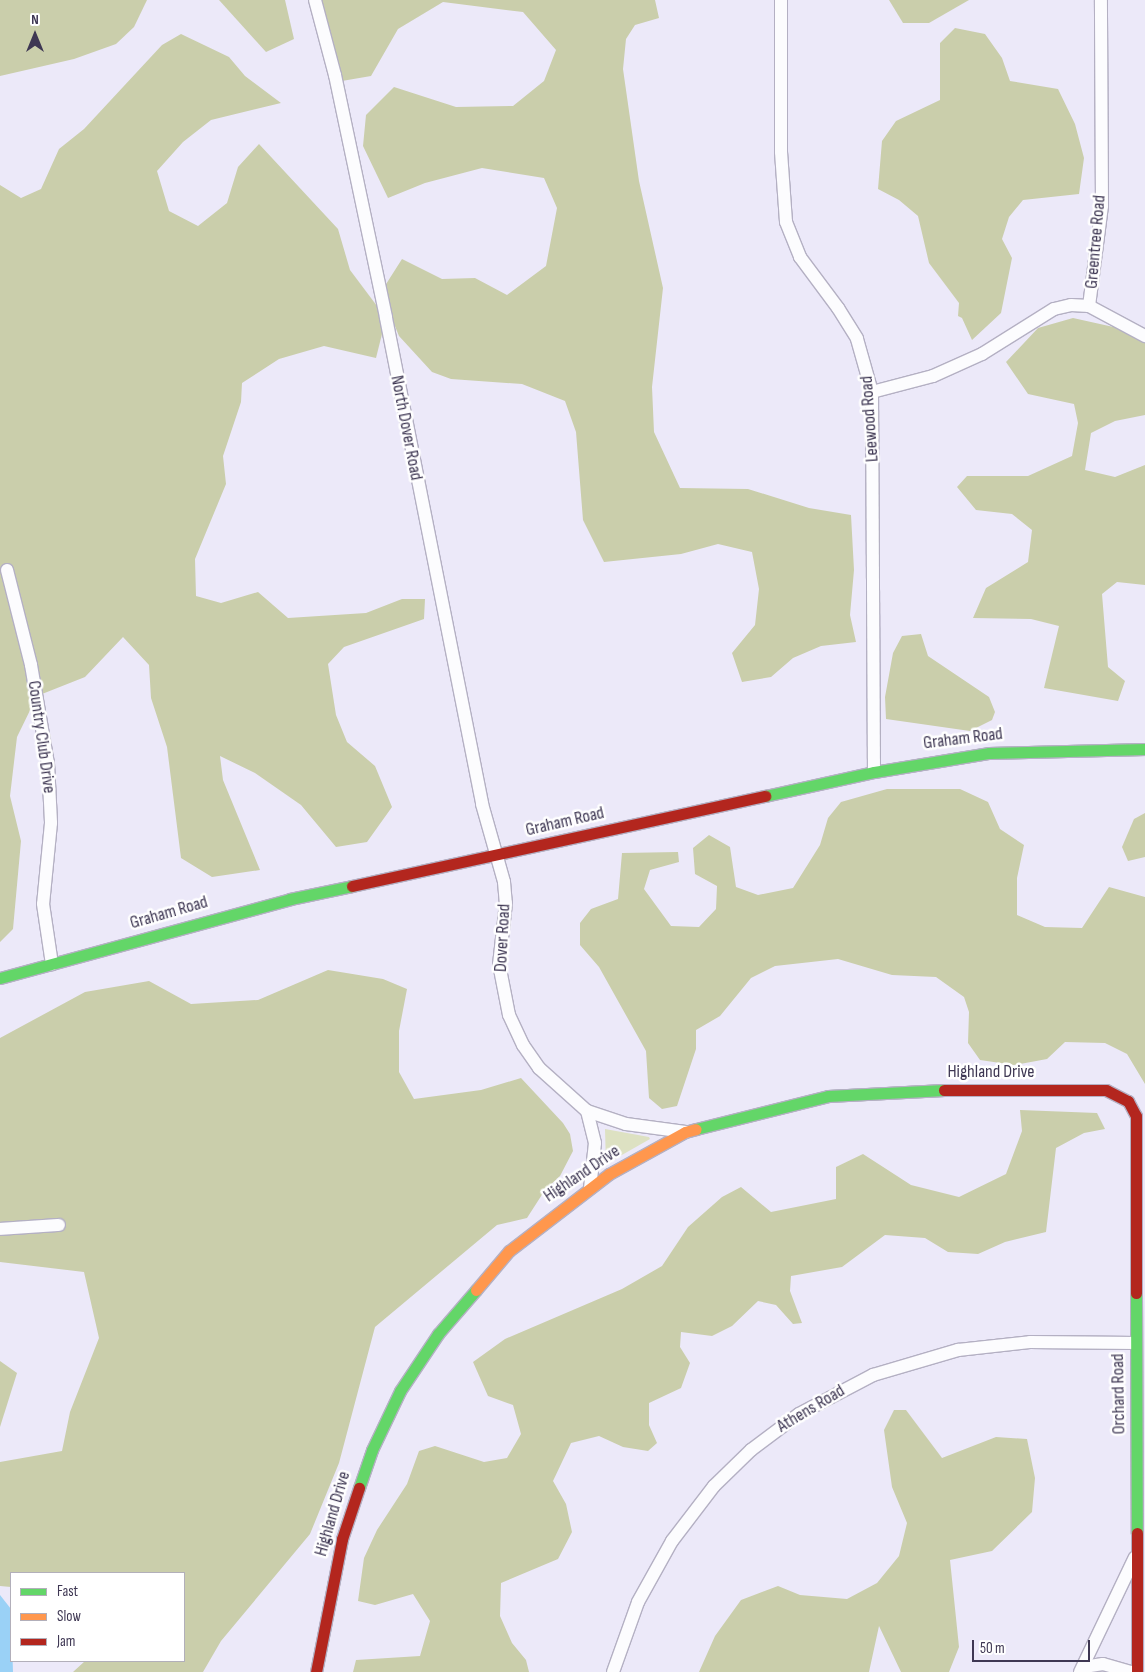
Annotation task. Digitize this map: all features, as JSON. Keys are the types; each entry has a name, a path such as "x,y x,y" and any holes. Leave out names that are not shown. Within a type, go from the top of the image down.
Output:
{"street":[{"name":"North Dover Road","path":"314,0 348,136 482,804 497,855"},
{"name":"Leewood Road","path":"781,0 781,152 786,222 800,257 838,308 857,339 872,392 874,772"},
{"name":"Greentree Road","path":"872,392 933,376 982,354 1054,309 1089,306 1102,206 1101,0"},
{"path":"1089,306 1145,336"},
{"name":"Country Club Drive","path":"7,570 31,665 48,763 51,823 42,904 52,964"},
{"name":"Graham Road","path":"0,978 290,899 874,772 989,752 1145,749"},
{"name":"Dover Road","path":"497,855 506,895 499,964 509,1015 534,1062 555,1085 587,1112 626,1124 685,1132"},
{"name":"Highland Drive","path":"316,1672 352,1503 372,1450 400,1391 438,1334 482,1280 532,1231 590,1188 632,1160 685,1132 828,1096 912,1089 1106,1090 1128,1101 1136,1116"},
{"path":"587,1112 595,1143 590,1188"},
{"name":"Orchard Road","path":"1136,1116 1135,1556 1142,1640 1137,1672"},
{"path":"0,1229 59,1225"},
{"name":"Athens Road","path":"613,1672 638,1602 672,1541 714,1486 751,1450 800,1414 873,1375 958,1350 1030,1342 1136,1343"},
{"path":"1082,1670 1135,1556"},
{"path":"1082,1670 1103,1664 1131,1672"}],"green space":[{"path":"0,0 147,0 134,27 116,44 74,59 0,76"},
{"path":"219,0 285,0 294,39 266,52"},
{"path":"315,0 655,0 659,18 635,25 626,39 623,69 639,181 663,288 652,387 654,432 680,488 748,489 809,508 851,515 854,570 850,615 856,642 821,646 793,658 771,677 742,682 732,653 755,625 759,589 752,552 718,544 681,554 604,562 583,520 576,432 565,401 522,384 451,379 432,372 399,336 381,292 402,259 442,279 475,278 507,295 546,266 557,208 544,178 482,168 425,183 388,198 363,146 366,115 394,87 456,107 513,106 544,81 556,50 523,12 443,2 398,29 371,76 336,82"},
{"path":"889,0 969,0 929,23 903,23"},
{"path":"955,28 985,34 1002,58 1010,81 1058,89 1075,124 1084,158 1079,194 1023,200 1009,217 1002,239 1012,258 1001,313 972,340 962,318 958,316 959,303 929,263 918,216 899,200 878,189 882,141 896,121 940,100 940,43"},
{"path":"181,34 229,57 245,76 281,103 211,120 183,142 157,171 169,211 198,226 227,203 238,167 259,144 338,229 350,270 386,318 376,358 324,346 279,359 242,383 241,402 223,456 226,484 195,559 196,596 221,603 258,592 288,618 366,613 402,599 425,599 424,619 344,647 328,664 336,715 347,742 375,766 392,807 367,842 336,847 301,805 255,773 220,756 223,780 260,870 212,877 181,858 167,747 151,698 149,665 123,637 85,677 37,696 17,737 10,796 21,841 13,929 0,942 0,185 21,198 41,189 59,149 84,129 162,45"},
{"path":"1073,318 1118,328 1145,343 1145,415 1115,421 1091,433 1085,470 1115,477 1145,465 1145,585 1117,582 1102,594 1108,667 1125,681 1118,701 1044,688 1059,626 1031,619 973,618 986,588 1028,562 1032,530 1012,514 976,510 957,487 967,476 1028,476 1072,456 1078,423 1074,404 1028,394 1006,362 1038,328"},
{"path":"921,634 928,656 989,697 995,712 992,720 970,731 886,719 885,697 893,653 902,636"},
{"path":"887,789 960,789 988,802 1000,829 1024,845 1017,878 1017,915 1045,927 1082,928 1109,887 1145,897 1145,1084 1127,1054 1105,1043 1065,1042 1047,1059 1014,1065 980,1060 968,1043 969,1012 964,997 936,977 892,975 838,959 775,966 751,978 720,1016 696,1030 696,1049 677,1106 662,1109 649,1098 646,1051 599,967 580,945 580,923 591,909 618,899 622,853 678,852 679,862 650,870 644,889 671,926 699,927 716,909 717,886 695,874 693,848 709,835 730,847 736,887 758,895 793,888 820,845 828,818 841,802"},
{"path":"1145,813 1145,857 1128,861 1122,847 1134,819"},
{"path":"328,970 383,979 407,989 399,1031 399,1072 414,1099 481,1090 521,1078 563,1123 570,1134 573,1151 560,1176 545,1190 527,1218 497,1225 375,1327 339,1463 310,1534 221,1641 203,1672 73,1672 84,1662 185,1662 185,1572 10,1572 10,1587 0,1586 0,1462 62,1451 70,1412 99,1338 84,1272 0,1262 0,1038 85,992 149,981 191,1004 258,1000"},
{"path":"1020,1110 1097,1113 1105,1129 1084,1133 1056,1148 1046,1232 1005,1242 978,1254 948,1252 925,1238 885,1235 842,1267 791,1276 790,1291 802,1323 793,1324 776,1305 758,1301 732,1326 712,1336 681,1332 680,1347 690,1363 681,1388 649,1403 649,1425 657,1443 648,1451 623,1447 599,1436 571,1443 553,1481 566,1504 572,1532 558,1559 501,1583 500,1616 512,1643 526,1660 529,1672 353,1672 356,1660 420,1656 430,1621 413,1594 375,1605 358,1601 364,1558 377,1530 407,1484 419,1451 435,1446 484,1462 507,1458 521,1434 513,1405 488,1396 473,1362 505,1339 622,1289 662,1266 688,1227 722,1197 741,1187 771,1212 836,1199 836,1167 863,1154 911,1185 959,1197 1006,1174 1022,1131"},
{"path":"605,1129 649,1137 650,1139 606,1164"},
{"path":"0,1361 17,1373 0,1427"},
{"path":"894,1410 906,1410 942,1458 996,1437 1027,1439 1035,1478 1032,1512 992,1551 950,1560 959,1647 949,1672 901,1672 879,1626 869,1672 699,1672 715,1636 741,1600 778,1586 800,1595 847,1599 877,1583 899,1556 907,1523 892,1487 884,1430"}],"water":[{"path":"0,1595 10,1608 10,1662 13,1662 13,1672 0,1672"}],"traffic: fast":[{"path":"765,796 874,772 989,753 1145,749"},
{"path":"0,978 290,899 352,886"},
{"path":"696,1129 828,1096 944,1090"},
{"path":"359,1488 372,1450 400,1391 438,1334 476,1290"},
{"path":"1136,1293 1137,1533"}],"traffic: slow":[{"path":"476,1290 509,1251 609,1174 685,1132 696,1129"}],"traffic: jam":[{"path":"352,886 765,796"},
{"path":"944,1090 1106,1090 1128,1101 1136,1116 1136,1293"},
{"path":"316,1672 342,1539 359,1488"},
{"path":"1137,1533 1137,1672"}]}
